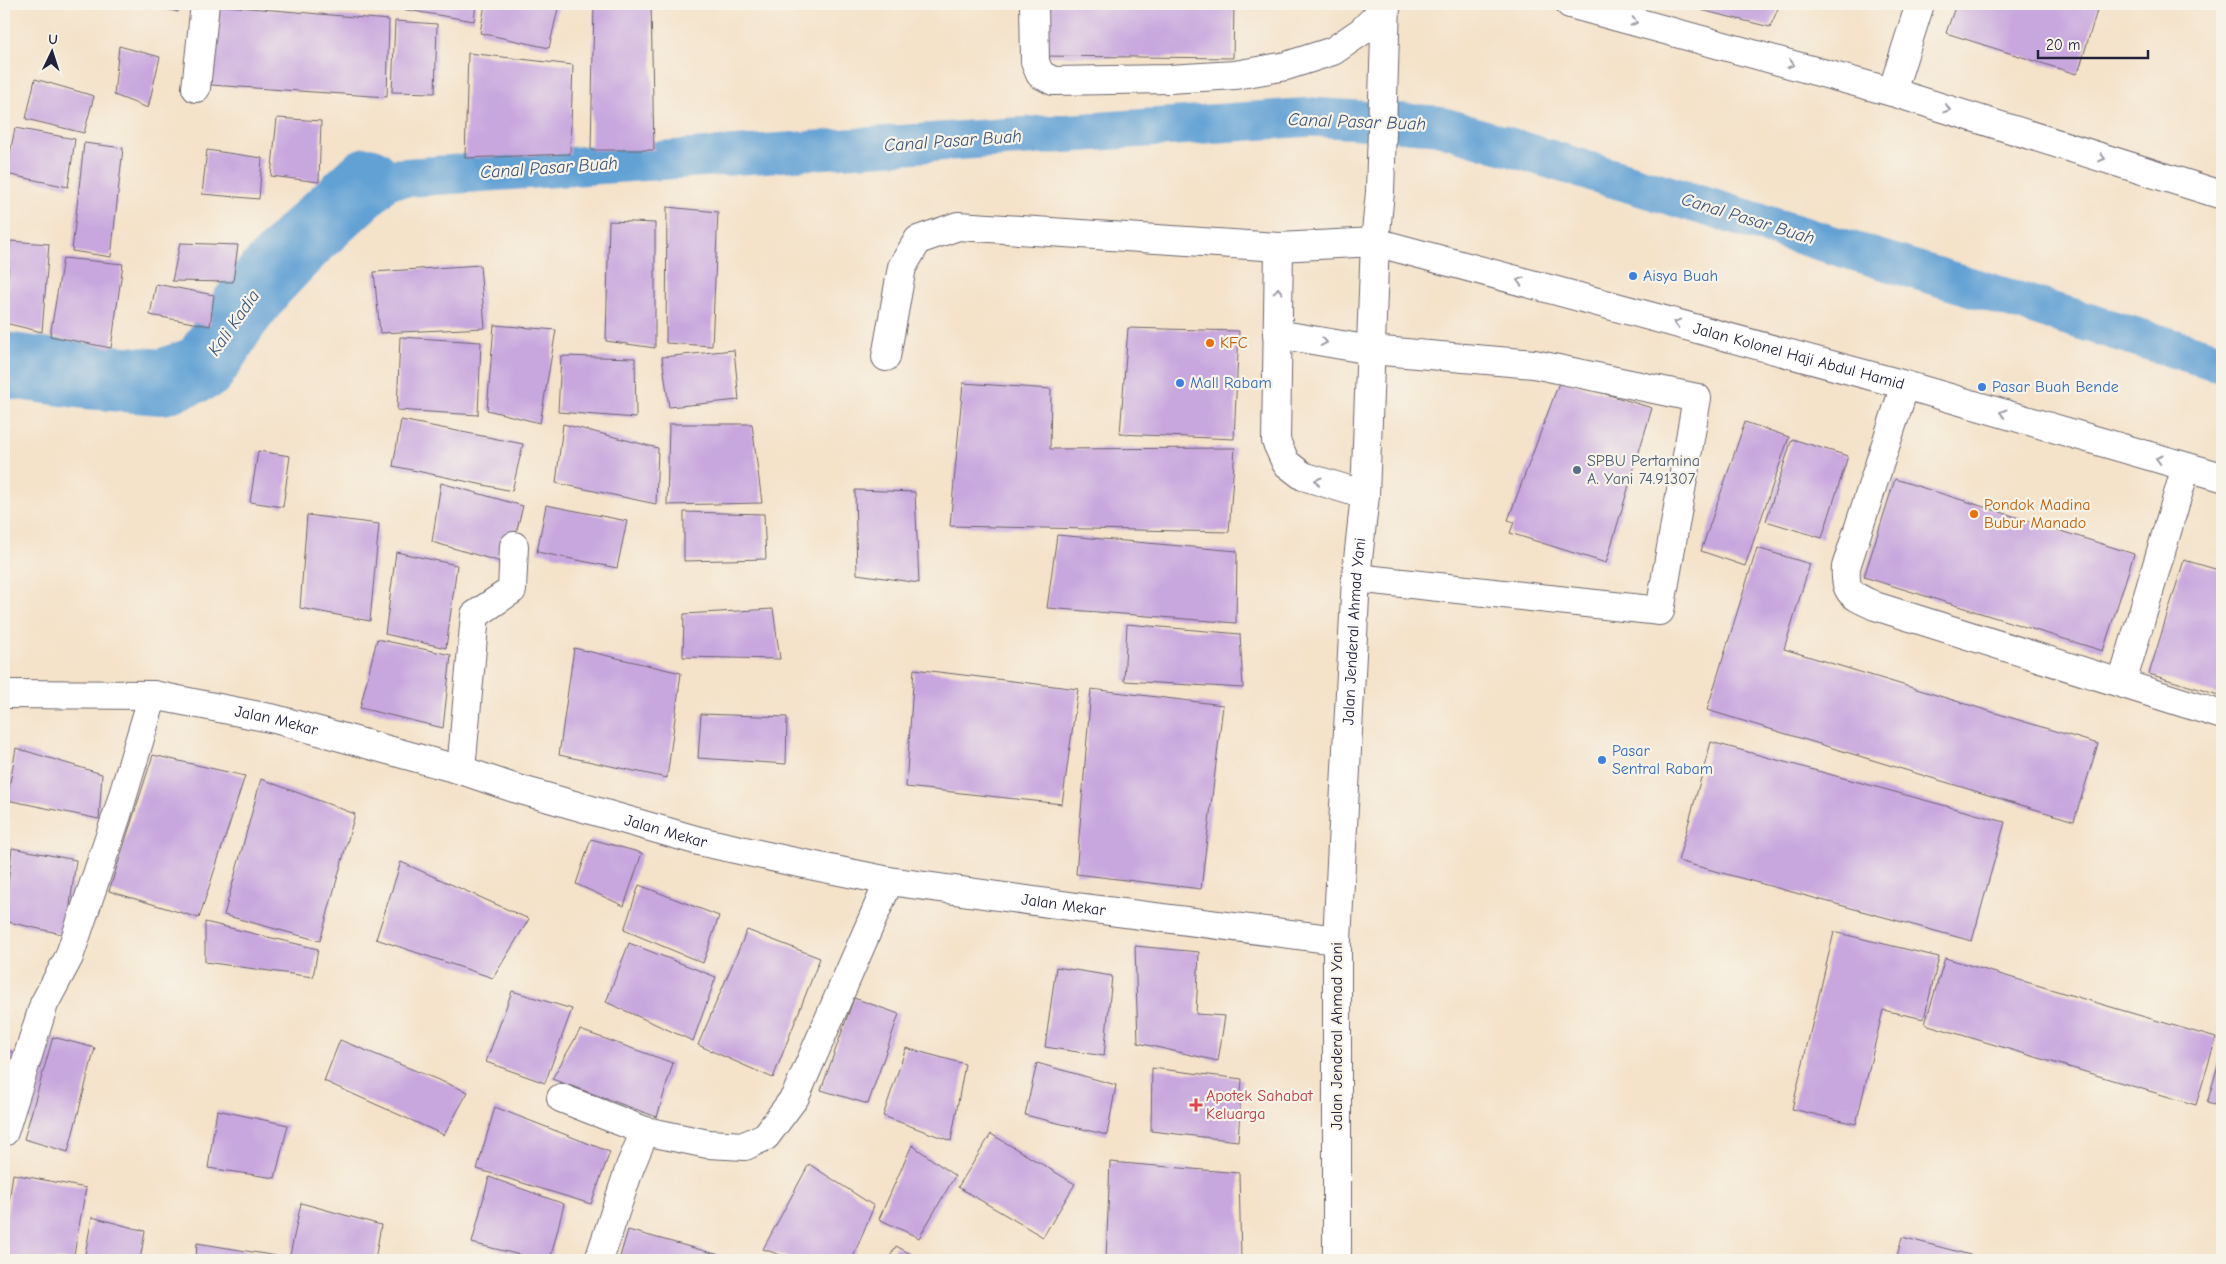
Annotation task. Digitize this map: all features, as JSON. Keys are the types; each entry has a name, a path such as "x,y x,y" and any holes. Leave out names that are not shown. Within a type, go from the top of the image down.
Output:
{"main road":[{"path":"196,88 205,4"},
{"path":"1034,4 1035,62 1040,74 1053,81 1235,75 1286,66 1333,51 1362,31 1386,6"},
{"path":"1570,4 1892,92 2222,194"},
{"path":"1892,92 1920,4"},
{"name":"Jalan Jenderal Ahmad Yani","path":"1337,1260 1337,940 1356,578 1365,495 1375,242 1380,192 1386,6"},
{"name":"Jalan Kolonel Haji Abdul Hamid","path":"886,357 902,267 918,240 958,226 1279,247 1375,242 1906,385 2222,477"},
{"path":"1279,247 1276,441 1286,463 1303,476 1365,495"},
{"path":"1277,334 1371,350 1534,364 1697,398 1660,611 1356,578"},
{"path":"1906,385 1846,567 1845,583 1854,596 1875,606 2222,715"},
{"path":"2122,684 2186,467"},
{"path":"461,770 475,616 512,590 514,546"},
{"name":"Jalan Mekar","path":"4,694 153,695 275,719 461,770 511,787 699,841 889,881 1077,908 1337,940"},
{"path":"4,1132 44,1004 69,957 117,815 153,695"},
{"path":"561,1098 645,1132 708,1144 745,1146 766,1136 795,1097 889,881"},
{"path":"599,1260 630,1167 645,1132"}],"building":[{"path":"146,4 179,4 178,12"},
{"path":"353,4 381,4 380,10"},
{"path":"390,4 476,4 474,21 389,7"},
{"path":"485,4 559,4 549,48 480,33"},
{"path":"594,4 651,4 654,150 591,150"},
{"path":"1044,4 1234,4 1233,58 1043,56"},
{"path":"1699,4 1780,4 1770,27 1697,9"},
{"path":"1956,4 2099,4 2079,70 2076,74 1946,33"},
{"path":"215,5 389,20 387,97 211,85"},
{"path":"395,21 437,24 435,93 392,92"},
{"path":"119,46 160,57 148,108 114,95"},
{"path":"468,53 573,65 570,154 465,158"},
{"path":"35,79 94,96 84,133 26,119"},
{"path":"277,118 321,121 319,182 271,176"},
{"path":"15,128 75,139 68,187 6,174"},
{"path":"84,143 123,148 111,257 72,251"},
{"path":"207,150 262,158 259,199 202,194"},
{"path":"667,207 718,212 712,346 666,343"},
{"path":"609,221 655,223 655,348 606,341"},
{"path":"10,241 49,244 42,332 5,323"},
{"path":"180,243 238,245 233,282 172,281"},
{"path":"63,258 123,264 111,348 50,336"},
{"path":"480,265 485,328 380,333 374,272"},
{"path":"156,284 214,295 210,326 150,315"},
{"path":"494,325 556,330 540,423 487,410"},
{"name":"Mall Rabam","path":"1128,328 1239,331 1234,439 1120,434"},
{"path":"400,337 481,342 478,415 397,410"},
{"path":"734,350 739,400 669,407 662,357"},
{"path":"561,356 635,358 636,418 558,412"},
{"path":"1560,380 1652,408 1606,563 1510,533 1514,522 1508,520"},
{"path":"963,383 1051,389 1050,449 1235,448 1229,532 950,526"},
{"path":"401,420 523,444 512,491 393,466"},
{"path":"1745,422 1789,437 1745,566 1701,551"},
{"path":"563,424 658,448 656,504 556,483"},
{"path":"669,424 752,424 762,503 667,505"},
{"path":"1792,439 1848,456 1822,538 1766,521"},
{"path":"258,451 290,456 283,507 250,502"},
{"path":"1895,479 2134,554 2103,651 1864,577"},
{"path":"441,483 523,506 508,564 432,542"},
{"path":"855,490 915,492 919,583 857,574"},
{"path":"546,505 627,521 617,568 537,552"},
{"path":"684,512 764,514 766,559 684,561"},
{"path":"307,515 379,524 370,621 300,608"},
{"path":"1057,535 1237,551 1236,623 1047,608"},
{"path":"1757,548 1810,564 1784,649 2098,744 2074,821 1707,710"},
{"path":"396,552 457,565 446,648 385,634"},
{"path":"2184,560 2222,571 2222,696 2149,674"},
{"path":"773,609 780,659 683,657 684,614"},
{"path":"1127,624 1240,634 1243,688 1124,681"},
{"path":"377,639 451,655 443,728 360,708"},
{"path":"574,648 681,673 667,778 559,755"},
{"path":"914,669 1078,689 1062,804 906,787"},
{"path":"1091,689 1223,705 1201,889 1076,874"},
{"path":"701,714 787,717 786,764 698,758"},
{"path":"1711,742 2005,822 1972,941 1678,861"},
{"path":"16,748 102,774 99,819 7,800"},
{"path":"153,755 245,776 199,918 109,891"},
{"path":"261,779 355,814 320,941 224,915"},
{"path":"591,839 642,853 624,906 576,884"},
{"path":"12,848 76,860 66,935 4,921"},
{"path":"401,862 529,919 493,978 376,939"},
{"path":"639,885 719,916 703,963 624,930"},
{"path":"205,922 318,949 313,977 205,962"},
{"path":"747,930 820,958 773,1078 698,1045"},
{"path":"1834,932 1939,957 1924,1019 1883,1010 1856,1124 1792,1109"},
{"path":"629,943 716,977 693,1041 606,1002"},
{"path":"1135,946 1199,952 1196,1014 1225,1016 1218,1061 1138,1043"},
{"path":"1945,958 2216,1038 2196,1105 1925,1024"},
{"path":"1056,967 1112,976 1104,1056 1045,1047"},
{"path":"512,991 572,1009 545,1083 486,1062"},
{"path":"854,998 899,1014 868,1104 821,1090"},
{"path":"580,1030 673,1063 657,1117 552,1079"},
{"path":"53,1037 95,1048 68,1152 24,1139"},
{"path":"340,1040 468,1092 444,1135 324,1081"},
{"path":"906,1048 965,1064 951,1141 883,1116"},
{"path":"4,1050 16,1053 4,1107"},
{"path":"2222,1052 2222,1107 2207,1103"},
{"path":"1037,1063 1116,1085 1107,1135 1025,1115"},
{"name":"Apotek Sahabat Keluarga","path":"1152,1068 1242,1079 1238,1141 1151,1131"},
{"path":"495,1107 610,1152 591,1204 477,1169"},
{"path":"217,1110 288,1125 275,1178 208,1168"},
{"path":"991,1134 1075,1184 1043,1237 958,1187"},
{"path":"912,1145 955,1176 919,1238 879,1219"},
{"path":"1110,1162 1239,1173 1241,1260 1106,1260"},
{"path":"809,1164 874,1206 852,1260 795,1260 763,1249"},
{"path":"13,1174 86,1188 73,1260 4,1260 4,1236"},
{"path":"489,1177 564,1204 550,1260 540,1260 472,1243"},
{"path":"301,1203 381,1225 375,1260 289,1260"},
{"path":"92,1217 145,1231 140,1260 84,1260"},
{"path":"628,1230 738,1260 619,1260"},
{"path":"1902,1237 1974,1256 1973,1260 1896,1260"},
{"path":"197,1243 277,1256 277,1260 196,1260"},
{"path":"896,1246 922,1260 888,1260"}],"waterway":[{"name":"Canal Pasar Buah","path":"368,180 1312,117 1437,125 2222,363"},
{"name":"Kali Kadia","path":"4,365 86,376 162,382 204,367 236,317 263,282 304,239 368,180"}],"place":[{"name":"Aisya Buah","path":"1633,276"},
{"name":"KFC","path":"1210,343"},
{"name":"Mall Rabam","path":"1180,383"},
{"name":"Pasar Buah Bende","path":"1982,387"},
{"name":"SPBU Pertamina A. Yani 74.91307","path":"1577,470"},
{"name":"Pondok Madina Bubur Manado","path":"1974,514"},
{"name":"Pasar Sentral Rabam","path":"1602,760"},
{"name":"Apotek Sahabat Keluarga","path":"1196,1105"}]}
